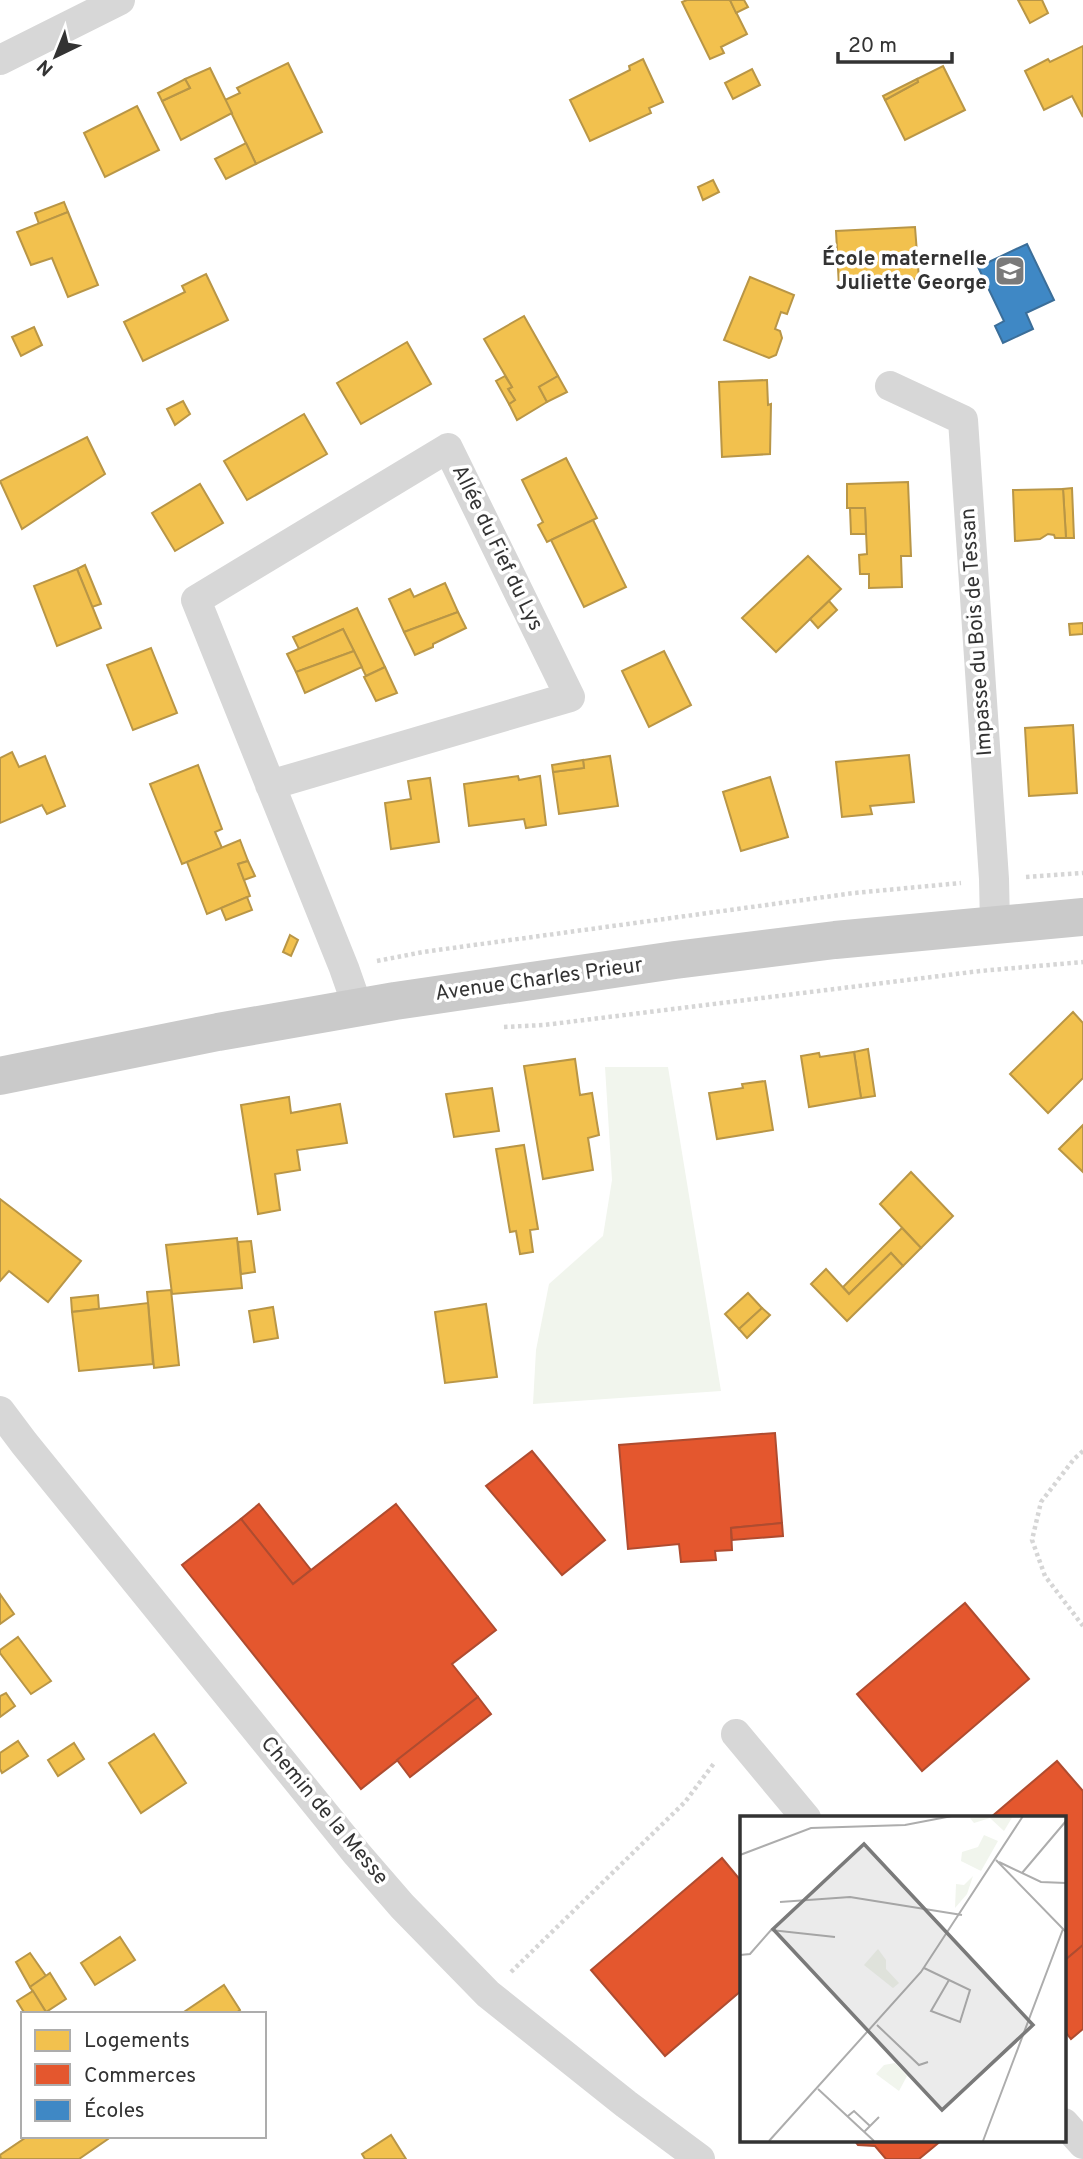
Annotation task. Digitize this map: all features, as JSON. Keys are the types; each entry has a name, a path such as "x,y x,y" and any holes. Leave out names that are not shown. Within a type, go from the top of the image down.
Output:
{"main road":[{"name":"Avenue Charles Prieur","path":"0,1076 218,1032 675,960 835,940 1083,917"}],"street":[{"path":"0,60 120,0"},
{"name":"Impasse du Bois de Tessan","path":"890,386 963,420 995,924"},
{"name":"Allée du Fief du Lys","path":"270,785 570,697 448,449 196,600 358,1008"},
{"name":"Chemin de la Messe","path":"0,1411 357,1854 402,1906 488,1994 625,2104 700,2159"},
{"path":"736,1734 804,1816"},
{"path":"1066,2125 1083,2144"}],"path":[{"name":"Avenue Charles Prieur","path":"504,1027 544,1025 980,971 1083,962"},
{"path":"1083,1451 1041,1502 1032,1540 1045,1576 1083,1626"},
{"path":"488,1994 685,1802 736,1734"}],"shaded area":[{"path":"605,1067 668,1067 721,1391 533,1404 536,1350 549,1284 603,1236 612,1180"}],"building: Logements":[{"path":"730,0 747,34 721,47 724,53 710,59 682,2"},
{"path":"730,0 744,0 748,7 736,13"},
{"path":"1018,0 1042,0 1048,13 1030,23"},
{"path":"1083,46 1083,117 1072,96 1044,110 1025,71"},
{"path":"643,59 663,102 649,108 651,113 590,141 570,100 630,70 629,66"},
{"path":"288,63 322,132 256,164 225,100 240,93 237,88"},
{"path":"943,66 965,110 905,140 885,100"},
{"path":"210,68 232,113 181,140 162,101 190,88 185,79"},
{"path":"752,69 760,85 733,99 725,83"},
{"path":"185,79 190,88 162,101 158,93"},
{"path":"917,79 918,82 885,100 883,96"},
{"path":"137,106 159,150 105,177 84,133"},
{"path":"246,143 256,164 226,179 215,159"},
{"path":"713,180 719,192 703,200 698,187"},
{"path":"64,202 68,212 39,224 35,213"},
{"path":"68,212 98,285 68,297 52,258 31,265 17,232"},
{"path":"915,227 919,279 857,283 858,287 839,287 836,231"},
{"path":"206,274 228,320 143,361 124,322 185,292 182,286"},
{"path":"750,277 794,295 787,314 781,312 775,329 780,331 782,338 776,355 769,358 724,340"},
{"path":"524,316 558,376 539,387 547,402 517,420 509,404 515,400 508,389 512,387 484,339"},
{"path":"34,327 42,345 21,356 12,337"},
{"path":"407,342 431,384 361,424 337,383"},
{"path":"505,376 512,387 508,389 515,400 509,404 496,381"},
{"path":"558,376 567,392 547,402 539,387"},
{"path":"767,380 768,405 771,404 770,454 722,457 719,382"},
{"path":"183,401 190,414 175,425 167,409"},
{"path":"304,414 327,454 247,500 224,461"},
{"path":"87,437 105,474 22,529 0,481"},
{"path":"566,458 597,518 547,542 538,525 543,522 522,480"},
{"path":"908,482 911,556 901,556 902,587 869,588 869,574 860,574 859,555 867,554 865,508 847,508 847,484"},
{"path":"200,484 223,523 175,551 152,513"},
{"path":"1072,488 1074,538 1066,538 1063,489"},
{"path":"1063,489 1066,538 1055,538 1054,535 1048,534 1040,539 1015,541 1013,490"},
{"path":"850,508 865,508 866,534 851,534"},
{"path":"593,520 626,587 584,607 551,540"},
{"path":"808,556 841,589 776,652 742,618"},
{"path":"85,565 101,604 92,607 77,569"},
{"path":"77,569 101,628 57,646 34,586"},
{"path":"445,583 458,612 404,632 389,599 410,589 414,597"},
{"path":"829,601 837,610 818,628 810,619"},
{"path":"357,608 385,667 366,676 343,629 299,649 293,637"},
{"path":"458,612 466,628 415,655 404,632"},
{"path":"1083,623 1083,634 1070,635 1069,624"},
{"path":"343,629 354,651 296,672 287,654"},
{"path":"151,648 177,713 133,730 107,665"},
{"path":"354,651 362,667 305,693 296,672"},
{"path":"664,651 691,705 649,727 622,671"},
{"path":"385,667 397,693 376,701 364,677"},
{"path":"1073,725 1077,793 1029,796 1025,728"},
{"path":"12,752 19,767 45,756 65,806 47,814 42,805 0,823 0,758"},
{"path":"909,755 914,802 870,806 872,814 842,817 836,762"},
{"path":"610,756 618,806 559,814 553,772 584,768 583,760"},
{"path":"583,760 584,768 553,772 552,765"},
{"path":"198,765 222,829 215,832 222,848 182,864 150,784"},
{"path":"518,776 519,780 540,776 546,825 526,828 524,819 469,826 464,784"},
{"path":"770,777 788,837 741,851 723,792"},
{"path":"430,778 439,842 391,849 385,803 411,799 408,781"},
{"path":"240,840 248,861 238,864 250,896 207,914 187,862"},
{"path":"248,861 255,876 244,880 238,864"},
{"path":"247,897 252,910 226,920 221,908"},
{"path":"290,935 298,940 291,956 283,952"},
{"path":"1073,1012 1083,1023 1083,1078 1048,1113 1010,1074"},
{"path":"868,1049 875,1096 861,1098 854,1052"},
{"path":"854,1052 861,1098 809,1107 801,1056 819,1053 820,1057"},
{"path":"575,1059 580,1095 592,1093 599,1135 588,1138 593,1170 543,1179 524,1066"},
{"path":"765,1081 773,1130 717,1139 709,1093 743,1088 742,1084"},
{"path":"492,1088 499,1131 454,1137 446,1094"},
{"path":"289,1097 291,1113 340,1104 347,1143 297,1150 300,1170 275,1174 280,1210 258,1214 241,1105"},
{"path":"1083,1125 1083,1172 1059,1149"},
{"path":"524,1145 538,1229 530,1230 533,1252 520,1254 516,1231 510,1232 496,1149"},
{"path":"911,1172 953,1216 921,1248 880,1204"},
{"path":"0,1199 81,1261 48,1302 9,1271 0,1281"},
{"path":"902,1228 921,1248 903,1266 891,1253 849,1294 843,1287"},
{"path":"237,1238 242,1288 172,1294 166,1245"},
{"path":"251,1241 255,1272 241,1274 238,1242"},
{"path":"891,1253 903,1266 847,1321 811,1284 826,1269 849,1294"},
{"path":"171,1290 179,1365 154,1368 147,1292"},
{"path":"748,1293 762,1308 739,1329 725,1314"},
{"path":"98,1295 99,1309 72,1312 71,1298"},
{"path":"148,1303 153,1364 79,1371 72,1312"},
{"path":"486,1304 497,1377 445,1383 435,1312"},
{"path":"273,1307 278,1338 254,1342 249,1311"},
{"path":"762,1308 770,1315 747,1338 739,1329"},
{"path":"0,1594 14,1614 0,1624"},
{"path":"18,1637 51,1681 31,1694 0,1653 0,1650"},
{"path":"6,1693 15,1706 0,1717 0,1696"},
{"path":"154,1734 186,1783 141,1813 109,1763"},
{"path":"18,1741 28,1756 2,1773 0,1753"},
{"path":"74,1743 84,1759 58,1776 48,1760"},
{"path":"120,1937 135,1960 95,1985 81,1963"},
{"path":"30,1953 46,1976 30,1987 16,1962"},
{"path":"50,1973 66,1999 46,2012 30,1987"},
{"path":"224,1985 240,2010 238,2012 184,2012"},
{"path":"33,1991 46,2012 24,2012 17,2001"},
{"path":"391,2135 406,2159 365,2159 362,2154"},
{"path":"25,2138 108,2139 79,2159 1,2159 0,2155"}],"building: Commerces":[{"path":"775,1433 782,1523 731,1528 732,1550 715,1551 716,1560 681,1562 679,1544 628,1549 619,1445"},
{"path":"532,1451 605,1540 562,1575 486,1486"},
{"path":"259,1504 311,1570 293,1584 241,1519"},
{"path":"396,1504 496,1630 452,1664 478,1697 361,1789 182,1565 241,1519 293,1584"},
{"path":"782,1523 783,1536 732,1540 731,1528"},
{"path":"965,1603 1029,1679 922,1771 857,1694"},
{"path":"478,1697 491,1714 410,1777 397,1760"},
{"path":"1057,1761 1083,1791 1083,1945 1066,1959 1066,1816 992,1816"},
{"path":"722,1858 740,1880 740,1992 665,2056 591,1970"},
{"path":"1083,1945 1083,2029 1071,2039 1066,2033 1066,1959"},
{"path":"856,2142 940,2142 919,2159 886,2159 875,2146 858,2145"}],"building: Écoles":[{"path":"1027,244 1054,300 1026,313 1033,329 1003,343 995,326 1004,321 978,267"}],"place":[{"name":"École maternelle Juliette George","path":"1010,271"}]}
